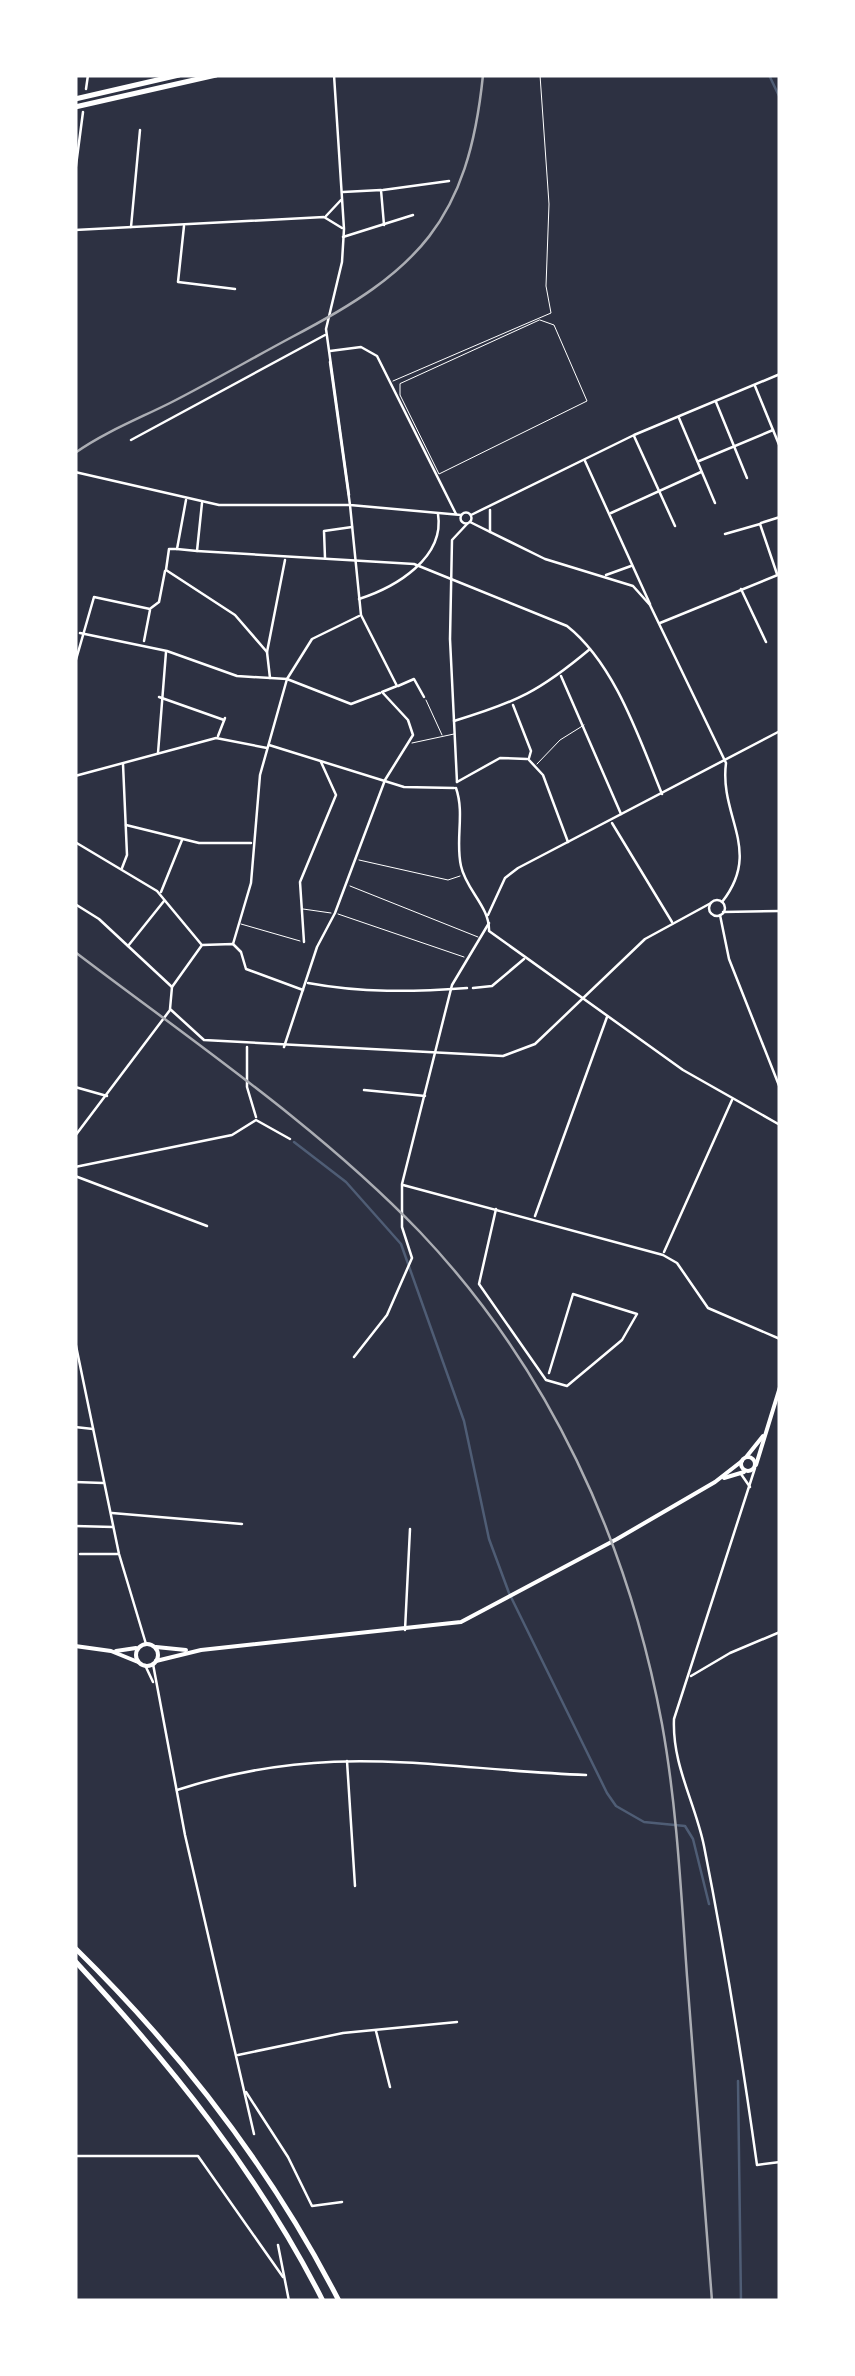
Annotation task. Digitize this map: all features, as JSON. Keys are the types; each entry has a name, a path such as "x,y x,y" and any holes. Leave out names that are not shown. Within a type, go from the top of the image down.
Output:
{"highway":[{"path":"75,98 179,75"},
{"path":"75,107 216,75"},
{"path":"75,1948 150,2021 239,2136 298,2225 338,2301"},
{"path":"75,1960 140,2031 230,2144 324,2301"}],"main road":[{"path":"715,1482 755,1467 780,1386"},
{"path":"75,1646 111,1651 143,1664 201,1650 446,1626 517,1596 715,1482 744,1459 767,1427"},
{"path":"744,1459 753,1459 755,1467"},
{"path":"744,1459 748,1472"},
{"path":"111,1651 143,1646 201,1650"},
{"path":"143,1646 143,1664"},
{"path":"154,1646 154,1662"}],"street":[{"path":"86,89 88,75"},
{"path":"334,75 344,229 326,334 357,561 360,616 396,685"},
{"path":"390,382 552,312 546,286 548,166 540,75"},
{"path":"75,174 82,112"},
{"path":"131,228 140,130"},
{"path":"342,192 449,181"},
{"path":"381,190 384,224"},
{"path":"324,216 341,198"},
{"path":"343,237 413,215"},
{"path":"75,230 324,216 344,229"},
{"path":"184,224 178,282 235,288"},
{"path":"540,320 549,320 587,401 439,474 400,395 400,384 540,320"},
{"path":"131,440 326,334"},
{"path":"328,351 370,349 462,522 545,559 633,586 650,605"},
{"path":"76,472 202,502 265,508 350,505 471,516 634,435 780,374"},
{"path":"754,385 780,447"},
{"path":"716,401 747,478"},
{"path":"679,416 714,503"},
{"path":"697,462 773,430"},
{"path":"634,435 675,526"},
{"path":"584,460 726,763 726,787 742,857 736,879 722,902 729,960 780,1088"},
{"path":"610,513 701,472"},
{"path":"178,549 186,499"},
{"path":"197,551 202,502"},
{"path":"490,508 490,532"},
{"path":"358,600 419,566 440,534 438,513"},
{"path":"471,516 452,540 456,788 464,874 493,934 732,1098 780,1124"},
{"path":"725,534 780,517"},
{"path":"659,624 778,575 760,524"},
{"path":"325,560 324,531 352,527"},
{"path":"143,644 150,609 159,602 169,549 419,566 538,611 567,626 591,648 662,794"},
{"path":"270,678 267,652 286,558"},
{"path":"604,575 634,565"},
{"path":"166,570 190,590 235,615 267,652"},
{"path":"741,588 766,642"},
{"path":"75,663 94,597 150,609"},
{"path":"233,944 251,884 252,844 267,746 287,679 312,639 360,616"},
{"path":"82,634 143,644 237,676 287,679 351,704 414,679 443,736"},
{"path":"454,721 512,703 562,676 591,648"},
{"path":"158,754 159,697 167,651"},
{"path":"562,676 621,816"},
{"path":"284,1047 317,947 335,914 385,780 409,743 412,729 382,692"},
{"path":"159,697 224,719 218,738"},
{"path":"512,703 531,750 528,760"},
{"path":"535,766 560,740 584,726"},
{"path":"354,1356 387,1314 412,1258 402,1227 402,1184 451,990 480,938 505,878 780,731"},
{"path":"409,743 454,734"},
{"path":"75,776 218,738 267,746 420,789 456,788"},
{"path":"457,782 500,758 518,756 528,760 544,775 568,842"},
{"path":"122,762 127,855 122,868"},
{"path":"304,942 300,882 336,794 321,762"},
{"path":"612,821 672,922"},
{"path":"126,825 183,838 252,844"},
{"path":"160,894 183,838"},
{"path":"75,842 160,894 202,945"},
{"path":"356,860 448,880 464,874"},
{"path":"347,884 480,938"},
{"path":"127,947 164,900"},
{"path":"170,1010 204,1040 483,1058 522,1051 615,964 672,922 711,903 722,902"},
{"path":"711,903 711,912 780,911"},
{"path":"75,904 98,919 172,988"},
{"path":"302,909 335,914 467,958"},
{"path":"240,924 317,947"},
{"path":"202,945 233,944 242,952 246,969 303,990"},
{"path":"75,1136 109,1096 170,1010 172,988 202,945"},
{"path":"306,982 345,991 492,986 526,958"},
{"path":"534,1219 608,1015"},
{"path":"247,1045 247,1087 256,1120 290,1138"},
{"path":"771,1060 780,1061"},
{"path":"75,1086 109,1096"},
{"path":"364,1090 427,1096"},
{"path":"662,1255 732,1098"},
{"path":"75,1167 232,1135 256,1120"},
{"path":"75,1176 207,1226"},
{"path":"402,1184 662,1255 678,1263 708,1308 780,1339"},
{"path":"496,1209 478,1284 546,1380 567,1386 622,1340 637,1314 572,1294 548,1373"},
{"path":"75,1341 96,1429 118,1554 143,1646"},
{"path":"75,1428 96,1429"},
{"path":"755,1467 674,1719 673,1735 682,1785 702,1838 730,1976 757,2166 780,2162"},
{"path":"736,1474 747,1478 750,1489"},
{"path":"75,1482 104,1483"},
{"path":"110,1513 242,1524"},
{"path":"75,1526 113,1527"},
{"path":"405,1630 410,1529"},
{"path":"80,1554 118,1554"},
{"path":"690,1677 730,1652 780,1632"},
{"path":"154,1662 154,1685 176,1791 254,2134"},
{"path":"143,1664 154,1685"},
{"path":"176,1791 256,1767 347,1759 586,1775"},
{"path":"347,1759 356,1886"},
{"path":"237,2056 375,2030 457,2022"},
{"path":"375,2030 390,2087"},
{"path":"246,2092 288,2158 312,2206 342,2202"},
{"path":"75,2156 198,2156 284,2278"},
{"path":"278,2245 288,2301"}],"waterway":[{"path":"769,75 780,98"},
{"path":"294,1142 346,1182 401,1244 464,1421 489,1539 509,1593 607,1793 616,1806 644,1822 685,1826 693,1839 709,1904"},
{"path":"738,2081 741,2301"}],"railway":[{"path":"75,453 336,313 404,264 449,205 465,169 483,75"},
{"path":"75,952 297,1120 420,1232 507,1341 577,1460 628,1589 647,1656 667,1755 678,1850 712,2301"}]}
